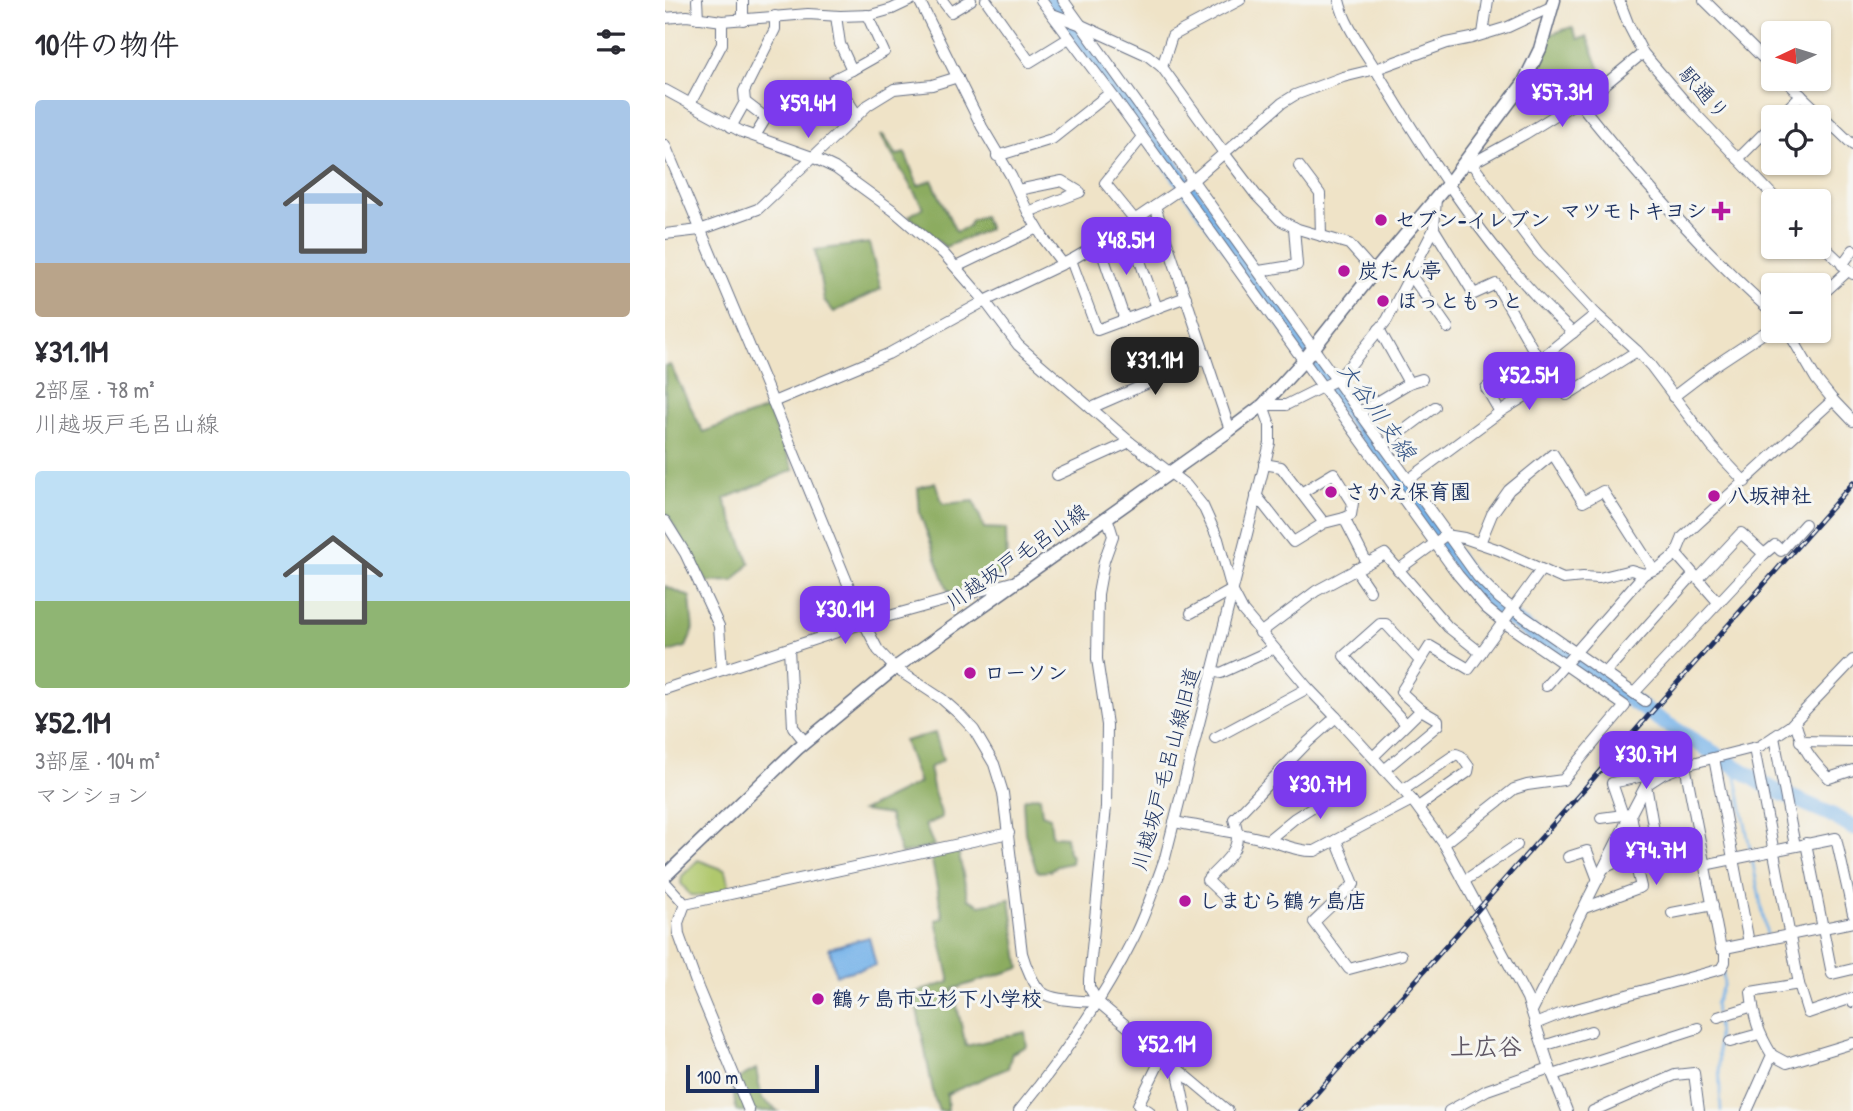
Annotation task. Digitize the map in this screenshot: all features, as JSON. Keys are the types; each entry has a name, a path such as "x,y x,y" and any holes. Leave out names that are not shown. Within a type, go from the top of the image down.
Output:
{"main road":[{"name":"川越坂戸毛呂山線","path":"665,876 805,743 895,668 1262,405 1304,360 1448,184 1523,84 1540,49 1554,3"}],"street":[{"path":"697,0 698,18"},
{"path":"743,0 743,20"},
{"path":"665,18 687,16 722,21 808,14 867,15 891,4 911,0"},
{"path":"919,0 997,156 1011,176 1037,228 1067,262 1097,330 1187,297"},
{"path":"942,0 951,12 971,0"},
{"path":"986,0 1030,62 1069,38"},
{"path":"1041,0 1304,360 1434,544 1486,608 1503,622 1570,658 1605,673 1646,701"},
{"path":"1063,0 1478,577 1625,706 1563,780 1514,789 1444,844"},
{"path":"1162,67 1173,36 1240,0"},
{"path":"1339,0 1341,10 1418,141 1448,184 1535,295 1573,333"},
{"path":"1483,34 1488,0"},
{"name":"駅通り","path":"1619,0 1643,53 1691,109 1767,189"},
{"path":"1704,0 1761,56"},
{"path":"773,402 888,355 1099,244 1192,181 1282,103 1295,95 1447,43 1507,27 1554,3"},
{"path":"1051,14 1080,24 1147,55 1162,67 1224,153 1280,220 1349,244 1374,272"},
{"path":"857,115 834,79 884,52 867,15"},
{"path":"731,127 745,102 744,91 775,29 775,16"},
{"path":"836,16 839,44 852,70"},
{"path":"690,104 722,44 722,21"},
{"path":"1459,170 1603,86 1643,53"},
{"path":"665,234 700,230 758,209 868,105 894,89 932,85 958,77"},
{"path":"665,90 731,127 835,168 894,211 944,254 1019,345 1130,442 1186,485 1203,506 1218,539 1232,590 1243,611 1272,648 1403,790 1444,844 1527,998 1567,1111"},
{"path":"1797,91 1853,145"},
{"path":"997,156 1052,139 1110,93"},
{"path":"1791,105 1801,95"},
{"path":"1578,101 1622,156 1692,235 1761,301"},
{"path":"745,102 766,118 755,136"},
{"path":"1142,136 1105,183 1131,222 1157,308"},
{"path":"1738,159 1761,136"},
{"path":"665,145 864,624 878,650 895,668 942,699 974,730 994,764 1003,793 1022,953 1028,971 1043,993 1063,1000 1098,1002"},
{"path":"1472,164 1538,252 1596,314 1651,366 1713,447 1745,482"},
{"path":"1299,166 1320,194 1321,236"},
{"path":"1018,190 1062,181 1080,192 1028,212"},
{"path":"1262,405 1286,405 1336,380 1352,363 1387,320 1434,229 1436,198"},
{"path":"1155,206 1230,430"},
{"path":"1259,271 1297,265 1294,227"},
{"path":"955,267 1037,228"},
{"path":"1434,229 1474,293 1496,284 1539,360"},
{"path":"1099,244 1125,320"},
{"path":"1831,285 1848,269 1853,250"},
{"path":"1831,254 1848,269"},
{"path":"1410,274 1448,328"},
{"path":"1500,412 1486,388 1539,360 1596,314"},
{"path":"1379,329 1409,383"},
{"path":"1673,397 1761,335"},
{"path":"1795,343 1817,379 1853,421"},
{"path":"1408,481 1500,412 1554,378 1567,396 1637,351"},
{"path":"1091,408 1206,358"},
{"path":"1360,413 1409,383 1422,379"},
{"path":"1546,685 1648,572 1676,554 1682,537 1833,400"},
{"name":"川越坂戸毛呂山線旧道","path":"1019,1111 1074,1040 1098,1002 1134,937 1165,858 1271,435 1268,417 1262,405"},
{"path":"1383,446 1434,407"},
{"path":"1057,475 1130,442"},
{"path":"1480,543 1492,514 1509,490 1553,454 1583,502 1603,491 1648,572"},
{"path":"1264,464 1281,467 1324,523"},
{"path":"1256,495 1293,542 1324,523 1351,515 1353,503 1334,473 1301,493"},
{"path":"1107,517 1113,536 1104,561 1098,594 1097,659 1107,725 1106,807 1089,988 1098,1002 1228,1111"},
{"path":"1344,519 1367,563"},
{"path":"665,522 685,553 719,626 722,670"},
{"path":"1634,693 1764,554 1775,545 1780,551 1805,524"},
{"path":"1605,673 1695,577 1741,533 1764,554"},
{"path":"1398,570 1446,535"},
{"path":"1446,535 1499,550 1563,579 1599,578 1631,570 1648,572"},
{"path":"1260,633 1316,591 1385,554 1448,628 1481,653"},
{"path":"1676,554 1718,602"},
{"path":"1355,569 1370,591"},
{"path":"1384,770 1438,725 1438,720 1421,710 1401,692 1430,646 1469,668 1541,570"},
{"path":"665,689 864,624 1017,580"},
{"path":"1191,613 1232,590"},
{"path":"1406,724 1344,656 1380,624 1386,624 1420,661"},
{"path":"789,648 793,727 805,743"},
{"path":"1212,671 1221,673 1272,648"},
{"path":"1532,1011 1598,880 1627,814 1646,785 1685,765 1760,747 1795,721 1853,660"},
{"path":"1215,738 1308,688"},
{"path":"1373,757 1421,710"},
{"path":"1226,898 1207,880 1236,849 1239,833 1234,820 1308,742 1336,717"},
{"path":"1795,721 1800,741 1809,758 1829,778 1853,769"},
{"path":"1774,737 1786,801 1824,929 1832,974 1853,970"},
{"path":"1800,741 1853,742"},
{"path":"1754,748 1799,984 1808,1013 1851,999 1853,1002"},
{"path":"1174,822 1239,833 1307,852 1315,851 1415,804 1468,772 1469,767 1461,755 1456,754 1403,790"},
{"path":"1714,758 1749,943"},
{"path":"1685,765 1721,949 1853,922"},
{"path":"1584,908 1641,887 1633,854 1636,842 1612,782 1674,769"},
{"path":"1646,785 1654,831"},
{"path":"1268,840 1314,806 1316,799 1306,786"},
{"path":"1601,818 1627,814"},
{"path":"685,904 1009,833"},
{"path":"1704,865 1836,838 1848,871 1853,915"},
{"path":"1336,840 1354,884 1314,922 1349,969 1401,955"},
{"path":"1464,881 1517,845"},
{"path":"1568,857 1587,851 1598,880"},
{"path":"1603,869 1633,854"},
{"path":"665,882 685,904"},
{"path":"685,904 678,923 678,935 749,1111"},
{"path":"1672,914 1713,905"},
{"path":"1535,1024 1565,1012 1721,969 1725,962 1725,948"},
{"path":"1799,984 1751,992 1759,1034 1772,1055 1787,1063 1853,1043"},
{"path":"1718,1017 1753,1006"},
{"path":"1449,1111 1487,1090 1698,1028"},
{"path":"1543,1046 1591,1031"},
{"path":"1730,1042 1759,1034"},
{"path":"1149,1111 1138,1105 1163,1055"},
{"path":"1747,1111 1772,1055"},
{"path":"1177,1068 1186,1111"},
{"path":"1593,1111 1675,1075 1694,1073 1699,1111"}],"green space":[{"path":"1572,27 1578,39 1587,37 1604,80 1553,111 1542,103 1526,104 1520,99 1534,76 1551,34"},
{"path":"883,135 897,155 905,153 918,186 932,180 956,232 968,227 971,220 983,216 989,229 945,247 909,216 923,207 881,136"},
{"path":"869,243 881,289 834,312 824,300 815,250"},
{"path":"670,365 703,432 767,409 794,470 724,499 750,563 734,581 707,582 665,511 665,366"},
{"path":"935,482 943,504 974,501 984,528 1006,529 1007,571 969,590 949,593 920,514 918,488"},
{"path":"665,586 690,597 693,631 686,647 665,653"},
{"path":"935,733 943,760 929,768 941,818 925,825 934,846 901,854 889,815 862,811 919,783 904,741"},
{"path":"1040,797 1042,814 1050,817 1052,836 1066,837 1068,853 1072,856 1071,863 1057,866 1050,871 1039,872 1036,869 1025,833 1023,802"},
{"path":"958,850 968,899 980,905 1010,899 1020,968 953,989 966,1046 1025,1032 1027,1046 1012,1053 1008,1068 947,1094 948,1111 939,1111 914,993 950,982 936,920 943,918 931,856"},
{"path":"698,860 725,870 730,890 704,896 690,895 681,883 682,876"},
{"path":"756,1069 762,1099 778,1111 736,1111 733,1089 741,1077"}],"water":[{"path":"869,937 876,965 836,975 829,948"}],"waterway":[{"name":"大谷川支線","path":"1052,0 1468,576 1503,613 1660,720 1772,789 1830,814 1853,828"},
{"path":"1734,767 1751,853"},
{"path":"1752,859 1767,935"},
{"path":"1716,1013 1715,1004 1724,984 1723,972"},
{"path":"1717,1020 1721,1111"}],"railway":[{"path":"1301,1111 1853,483"}],"place":[{"name":"マツモトキヨシ","path":"1721,211"},
{"name":"セブン-イレブン","path":"1381,220"},
{"name":"炭たん亭","path":"1344,271"},
{"name":"ほっともっと","path":"1383,301"},
{"name":"さかえ保育園","path":"1331,492"},
{"name":"八坂神社","path":"1714,496"},
{"name":"ローソン","path":"970,673"},
{"name":"しまむら鶴ヶ島店","path":"1185,901"},
{"name":"鶴ヶ島市立杉下小学校","path":"818,999"}],"district":[{"name":"上広谷","path":"1486,1047"}]}
